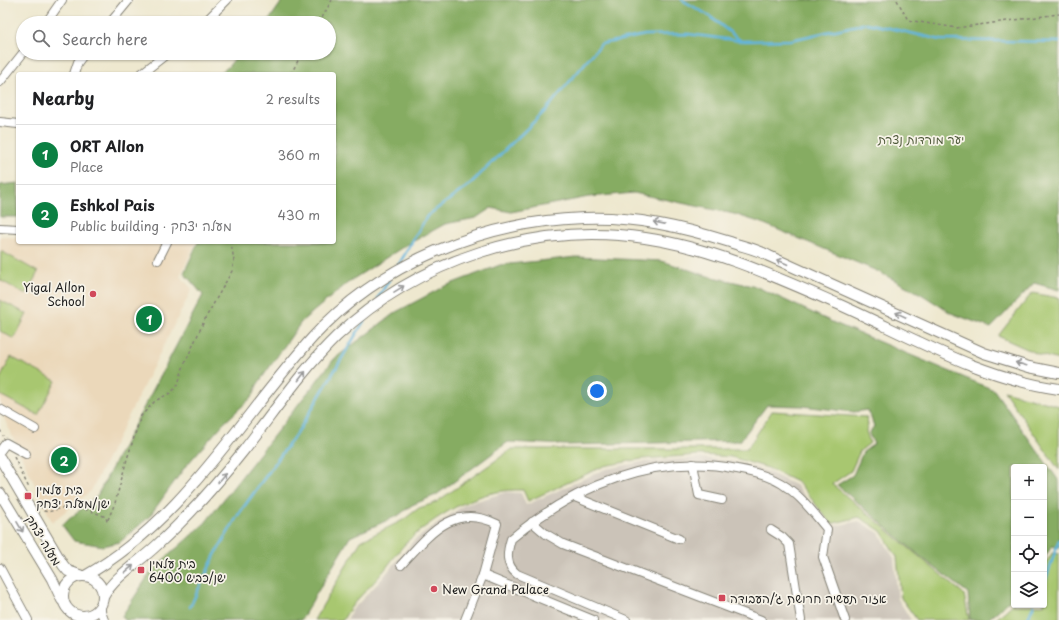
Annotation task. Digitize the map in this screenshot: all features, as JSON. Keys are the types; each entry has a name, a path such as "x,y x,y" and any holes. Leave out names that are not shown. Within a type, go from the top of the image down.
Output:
{"main road":[{"path":"1059,373 1024,365 984,353 758,250 693,231 648,221 604,217 562,219 502,228 448,246 402,268 364,292 338,313 304,347 212,463 178,502 144,535 115,558 83,576 70,580 66,584 62,596 63,602 66,608 80,618 88,616 98,609 113,583 155,547 206,496 317,357 348,326 374,306 410,283 454,262 506,244 563,235 604,234 646,238 689,247 763,272 979,368 1025,383 1059,390"},
{"name":"מעלה יצחק","path":"0,458 62,565 68,571 83,576"},
{"name":"מעלה יצחק","path":"0,493 54,582 63,602"},
{"path":"83,576 96,581 100,586 102,600"}],"street":[{"path":"51,16 62,0"},
{"path":"116,16 129,0"},
{"path":"211,16 227,0"},
{"path":"0,82 17,60"},
{"path":"75,72 79,60"},
{"path":"144,72 159,60"},
{"path":"0,122 16,124"},
{"path":"0,228 16,229"},
{"path":"158,260 166,244"},
{"path":"0,409 35,429"},
{"path":"0,451 6,443 26,454"},
{"path":"693,464 698,495 722,500"},
{"path":"626,620 517,574 511,569 508,560 508,549 511,538 532,522 575,497 603,483 631,472 660,466 693,464 722,466 750,471 773,479 787,487 803,500 828,529 824,557 845,620"},
{"path":"575,497 680,540"},
{"path":"401,565 419,546 447,521 462,517 486,518 497,524 483,575 464,620"},
{"path":"532,522 546,534 563,544 761,620"},
{"path":"771,530 782,537 788,544 801,620"},
{"path":"0,568 28,620"},
{"path":"483,575 593,620"},
{"path":"102,600 100,612 104,620"}],"path":[{"path":"323,16 332,0"},
{"path":"897,0 908,20 956,28 1059,14"},
{"path":"292,72 298,60"},
{"path":"39,506 44,511 48,512 63,508 83,507 106,517 107,522 115,503 141,416 154,401 172,392 178,384 184,365 205,319 232,271 234,261 231,244"},
{"path":"0,430 6,443"},
{"path":"14,457 32,492"}],"shaded area":[{"path":"0,236 16,238 16,244 195,244 180,276 192,289 91,491 52,522 0,410"},
{"path":"701,458 731,461 766,471 797,486 829,527 859,521 879,533 894,558 898,599 911,620 347,620 351,611 379,582 413,541 464,505 506,492 521,493 526,505 605,469 642,462"}],"green space":[{"name":"יער מורדות נצרת","path":"283,0 1059,0 1059,290 1034,283 991,328 951,313 921,294 877,271 762,223 734,214 634,193 589,197 511,212 491,208 476,218 445,224 403,247 350,281 302,321 257,385 253,396 223,424 185,467 149,517 120,542 103,546 74,541 62,525 97,496 203,295 184,273 197,244 336,244 336,72 222,72 234,60 336,60 336,16 272,16"},
{"path":"16,183 16,217 0,217 0,185"},
{"path":"1,251 38,272 26,295 0,280"},
{"path":"577,257 662,261 708,276 757,287 832,322 994,390 1047,464 1011,464 1011,600 987,620 970,620 968,593 921,557 837,485 853,475 863,452 874,444 869,434 874,426 868,410 854,412 802,406 767,405 740,441 565,445 508,442 436,495 412,505 399,515 350,537 301,620 125,620 122,616 152,570 205,523 334,359 396,312 445,286 500,265"},
{"path":"1032,293 1059,298 1059,360 1040,355 998,336"},
{"path":"0,300 27,314 14,339 0,331"},
{"path":"11,357 56,381 38,415 0,395 0,379"},
{"path":"1004,391 1059,406 1059,470"},
{"path":"772,411 866,417 868,425 866,431 870,443 860,451 851,471 832,484 964,594 969,620 917,620 901,598 897,557 881,531 859,517 831,524 799,483 768,468 731,457 701,455 642,459 604,466 528,501 523,490 507,490 477,497 436,519 411,538 354,604 343,620 314,620 361,541 403,520 419,508 435,503 512,449 747,449"},
{"path":"1047,464 1059,481 1059,548 1052,546 1047,554"},
{"path":"1052,553 1059,554 1059,620 995,620 1011,606 1011,608 1047,608 1047,561"}],"waterway":[{"path":"682,0 708,15 741,41"},
{"path":"398,266 427,216 468,186 546,110 601,44 645,35 688,34 741,41 791,40 867,23 941,40 1059,42"},
{"path":"378,298 389,280"},
{"path":"190,607 215,555 238,515 301,427 367,316"},
{"path":"1047,576 1059,540"},
{"path":"1027,620 1033,608"}],"place":[{"name":"Yigal Allon School","path":"93,294"},
{"name":"ORT Allon","path":"149,319"},
{"name":"Eshkol Pais","path":"64,460"},
{"name":"בית עלמין ישן/מעלה יצחק","path":"28,496"},
{"name":"בית עלמין ישן/כביש 6400","path":"141,570"},
{"name":"New Grand Palace","path":"434,589"},
{"name":"אזור תעשיה חרושת ג׳/העבודה","path":"722,598"}]}
